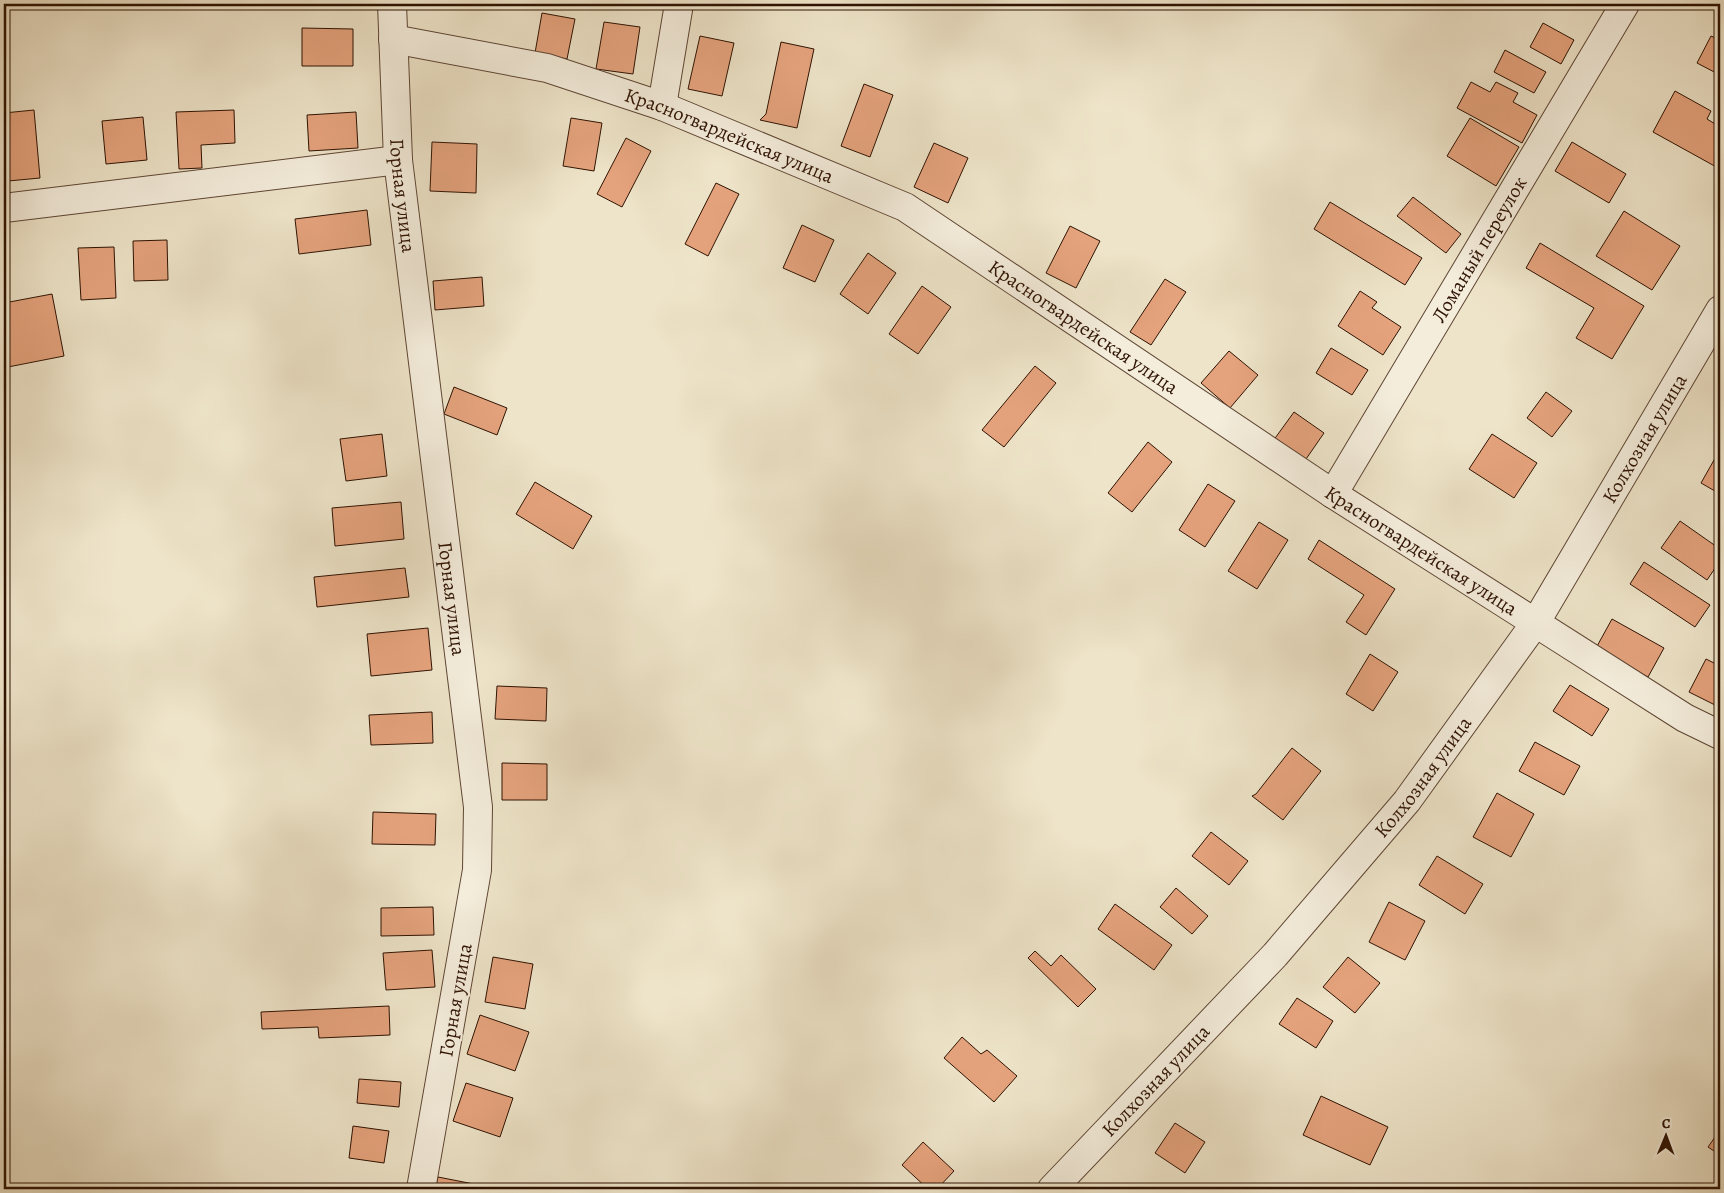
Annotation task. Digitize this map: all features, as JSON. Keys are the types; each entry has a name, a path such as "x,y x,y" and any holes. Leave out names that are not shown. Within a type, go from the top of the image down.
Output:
{"street":[{"name":"Горная улица","path":"392,4 398,160 478,807 477,870 421,1189"},
{"path":"662,106 680,4"},
{"name":"Ломаный переулок","path":"1334,494 1624,4"},
{"name":"Красногвардейская улица","path":"393,39 547,68 662,106 904,207 1334,494 1685,718 1720,735"},
{"path":"4,208 398,160"},
{"name":"Колхозная улица","path":"1052,1189 1275,955 1407,802 1536,622 1720,310"}],"building":[{"path":"542,13 575,19 567,59 535,53"},
{"path":"604,22 640,27 633,74 596,69"},
{"path":"1543,23 1574,40 1561,64 1530,47"},
{"path":"302,28 353,29 353,66 302,66"},
{"path":"700,36 734,43 722,96 688,89"},
{"path":"1711,36 1720,40 1720,75 1697,63"},
{"path":"781,42 814,49 797,128 760,120 766,114"},
{"path":"1505,50 1546,72 1534,93 1494,72"},
{"path":"1471,82 1490,92 1496,82 1518,93 1513,102 1537,115 1522,143 1457,108"},
{"path":"864,84 893,95 870,157 841,146"},
{"path":"1675,91 1711,111 1707,119 1720,127 1720,169 1653,132"},
{"path":"34,110 40,178 8,181 4,113"},
{"path":"234,110 235,143 201,145 202,168 179,169 176,112"},
{"path":"356,112 358,148 309,151 307,115"},
{"path":"143,117 147,160 106,164 102,121"},
{"path":"571,118 602,123 594,171 563,166"},
{"path":"1470,118 1519,147 1496,186 1447,156"},
{"path":"626,138 651,151 622,207 597,194"},
{"path":"432,142 477,144 476,193 430,191"},
{"path":"1572,142 1626,174 1609,203 1555,171"},
{"path":"934,143 968,158 948,203 914,187"},
{"path":"716,183 739,194 708,256 685,244"},
{"path":"1413,197 1461,234 1446,253 1397,216"},
{"path":"1330,202 1422,258 1405,285 1314,229"},
{"path":"367,210 371,245 299,254 295,219"},
{"path":"1624,211 1680,246 1652,290 1596,256"},
{"path":"802,225 834,240 815,282 783,268"},
{"path":"1070,226 1100,241 1076,288 1046,273"},
{"path":"167,240 168,280 134,281 133,241"},
{"path":"1540,243 1644,306 1612,359 1576,338 1594,308 1526,268"},
{"path":"114,247 116,298 81,300 78,248"},
{"path":"868,253 896,273 868,314 840,294"},
{"path":"482,277 484,306 435,310 433,281"},
{"path":"1165,279 1186,292 1151,345 1130,332"},
{"path":"922,286 951,307 918,354 889,334"},
{"path":"1360,291 1377,302 1372,308 1401,327 1383,355 1338,326"},
{"path":"52,294 64,356 8,367 4,343 4,303"},
{"path":"1331,348 1368,370 1352,395 1316,373"},
{"path":"1229,351 1258,375 1230,408 1201,383"},
{"path":"1035,366 1056,383 1004,447 982,430"},
{"path":"454,387 507,408 497,435 444,414"},
{"path":"1546,392 1572,411 1552,437 1527,418"},
{"path":"1294,412 1324,433 1304,462 1273,441"},
{"path":"382,434 387,476 346,481 340,439"},
{"path":"1492,434 1537,463 1514,498 1469,469"},
{"path":"1148,442 1172,462 1132,512 1108,493"},
{"path":"1718,453 1720,455 1720,494 1701,483"},
{"path":"535,482 592,516 573,549 516,514"},
{"path":"1208,484 1235,501 1205,547 1179,530"},
{"path":"401,502 404,539 335,546 332,508"},
{"path":"1680,521 1720,549 1720,561 1707,580 1661,548"},
{"path":"1259,522 1288,540 1257,589 1228,571"},
{"path":"1319,540 1395,589 1366,635 1346,622 1364,595 1308,559"},
{"path":"1644,562 1710,605 1695,627 1630,584"},
{"path":"405,568 409,597 317,607 314,577"},
{"path":"1612,619 1664,648 1648,677 1596,648"},
{"path":"428,628 432,670 371,676 367,634"},
{"path":"1370,654 1398,672 1373,711 1346,694"},
{"path":"1706,659 1720,666 1720,701 1717,706 1689,692"},
{"path":"1570,685 1609,709 1592,736 1553,711"},
{"path":"497,686 547,688 546,721 495,719"},
{"path":"432,712 433,743 371,745 369,715"},
{"path":"1535,742 1580,766 1564,795 1519,771"},
{"path":"1292,748 1321,771 1283,820 1252,796 1256,794"},
{"path":"502,763 547,764 547,800 502,800"},
{"path":"1497,793 1534,814 1511,857 1473,837"},
{"path":"373,812 436,814 435,845 372,844"},
{"path":"1211,832 1248,861 1229,885 1192,856"},
{"path":"1437,856 1483,884 1465,914 1419,885"},
{"path":"1176,888 1208,916 1192,934 1160,907"},
{"path":"1389,902 1425,921 1405,960 1369,942"},
{"path":"1115,904 1172,945 1154,970 1098,929"},
{"path":"433,907 434,935 381,936 381,908"},
{"path":"432,950 435,987 386,990 383,953"},
{"path":"1035,951 1051,966 1061,955 1096,989 1078,1007 1028,958"},
{"path":"493,957 533,964 525,1009 485,1002"},
{"path":"1348,957 1380,983 1355,1013 1323,987"},
{"path":"1297,998 1333,1021 1316,1048 1279,1024"},
{"path":"389,1006 390,1035 319,1038 318,1027 262,1029 261,1012"},
{"path":"480,1015 529,1032 515,1071 467,1054"},
{"path":"962,1037 981,1054 987,1050 1017,1076 994,1102 944,1058"},
{"path":"359,1079 401,1082 399,1107 357,1103"},
{"path":"466,1083 513,1098 500,1137 453,1121"},
{"path":"1321,1096 1388,1127 1370,1165 1303,1135"},
{"path":"1175,1123 1205,1142 1185,1173 1155,1153"},
{"path":"353,1126 389,1131 384,1163 349,1158"},
{"path":"1720,1130 1720,1155 1708,1147"},
{"path":"923,1142 954,1171 937,1189 928,1189 902,1165"},
{"path":"438,1177 494,1188 435,1189"},
{"path":"277,1186 308,1189 277,1189"}]}
